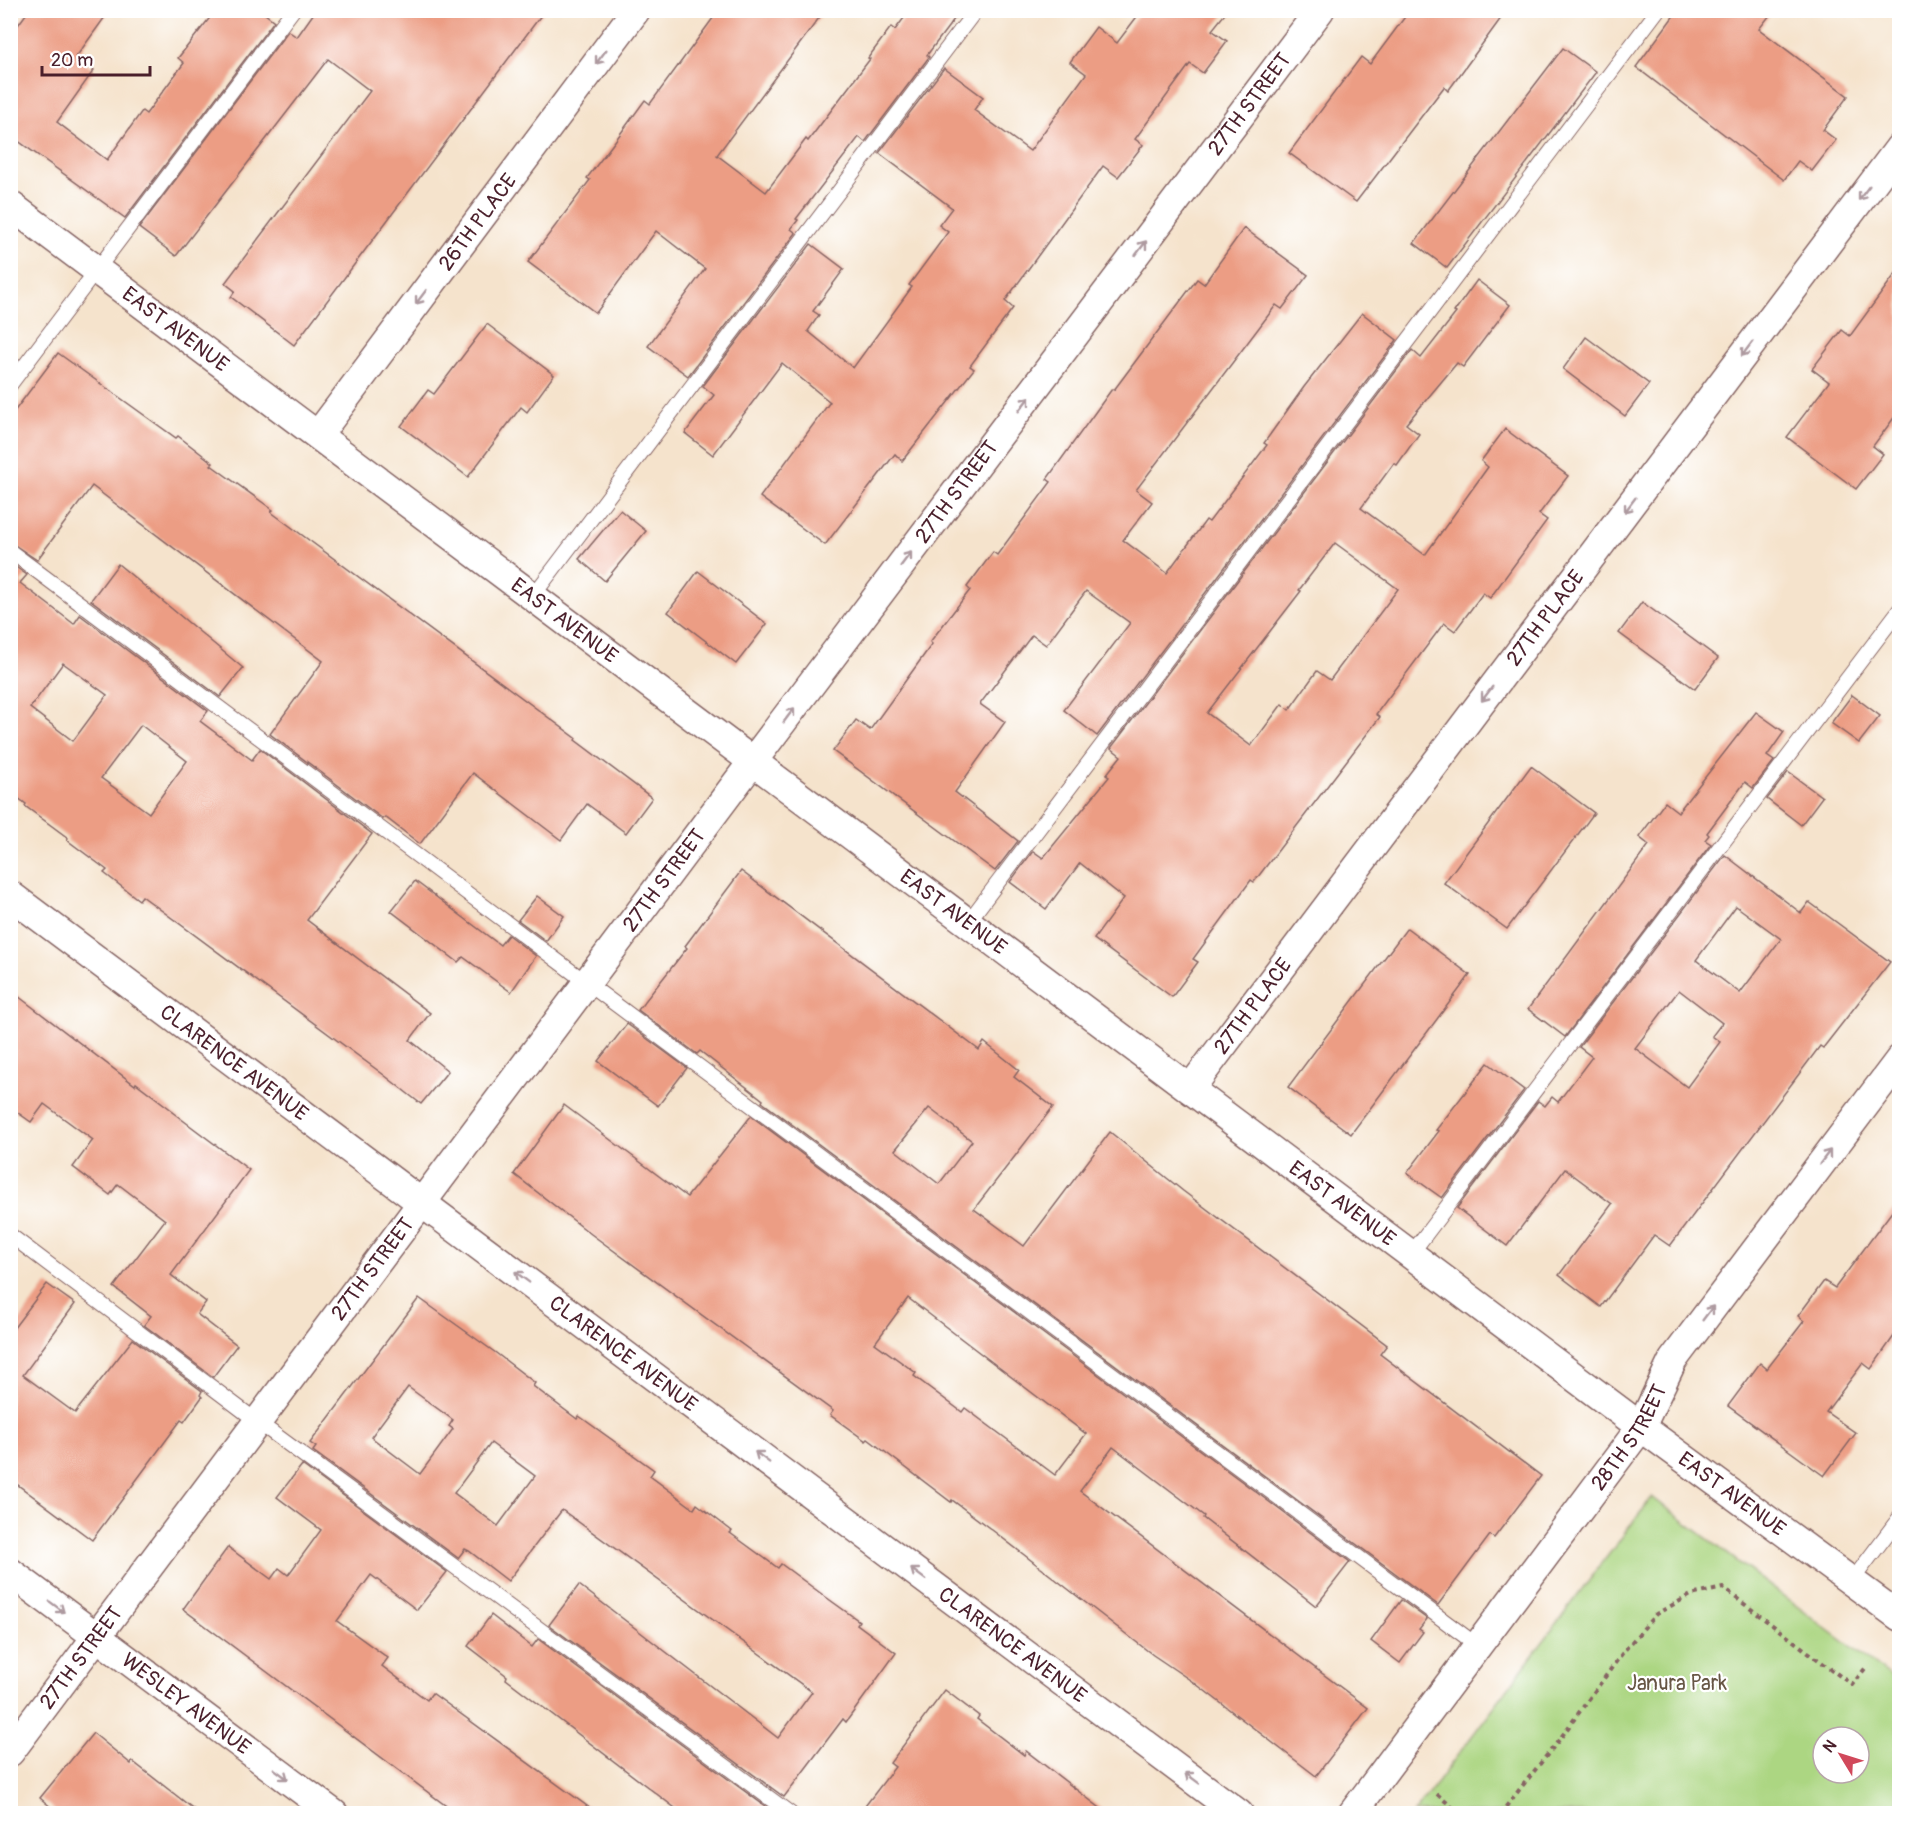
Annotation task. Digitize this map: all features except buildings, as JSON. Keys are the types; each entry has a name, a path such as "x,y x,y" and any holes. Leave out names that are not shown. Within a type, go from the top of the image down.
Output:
{"street":[{"name":"26TH PLACE","path":"318,435 636,10"},
{"name":"27TH STREET","path":"10,1752 1320,10"},
{"name":"27TH PLACE","path":"1190,1089 1899,147"},
{"name":"EAST AVENUE","path":"10,205 1641,1428 1899,1617"},
{"name":"CLARENCE AVENUE","path":"10,895 1239,1814"},
{"name":"28TH STREET","path":"1352,1814 1641,1428 1673,1360 1899,1059"},
{"name":"WESLEY AVENUE","path":"10,1572 334,1814"}],"lane":[{"path":"10,385 293,10"},
{"path":"533,596 976,10"},
{"path":"968,922 1658,10"},
{"path":"10,551 587,984 1478,1646"},
{"path":"1411,1254 1899,609"},
{"path":"10,1235 258,1422 791,1814"},
{"path":"1851,1582 1899,1517"}],"path":[{"path":"1500,1814 1559,1740 1624,1650 1649,1621 1656,1614 1691,1595 1723,1588 1852,1685 1867,1666"},
{"path":"1437,1794 1460,1814"}],"green space":[{"name":"Janura Park","path":"1652,1497 1899,1683 1899,1813 1414,1813"}]}
